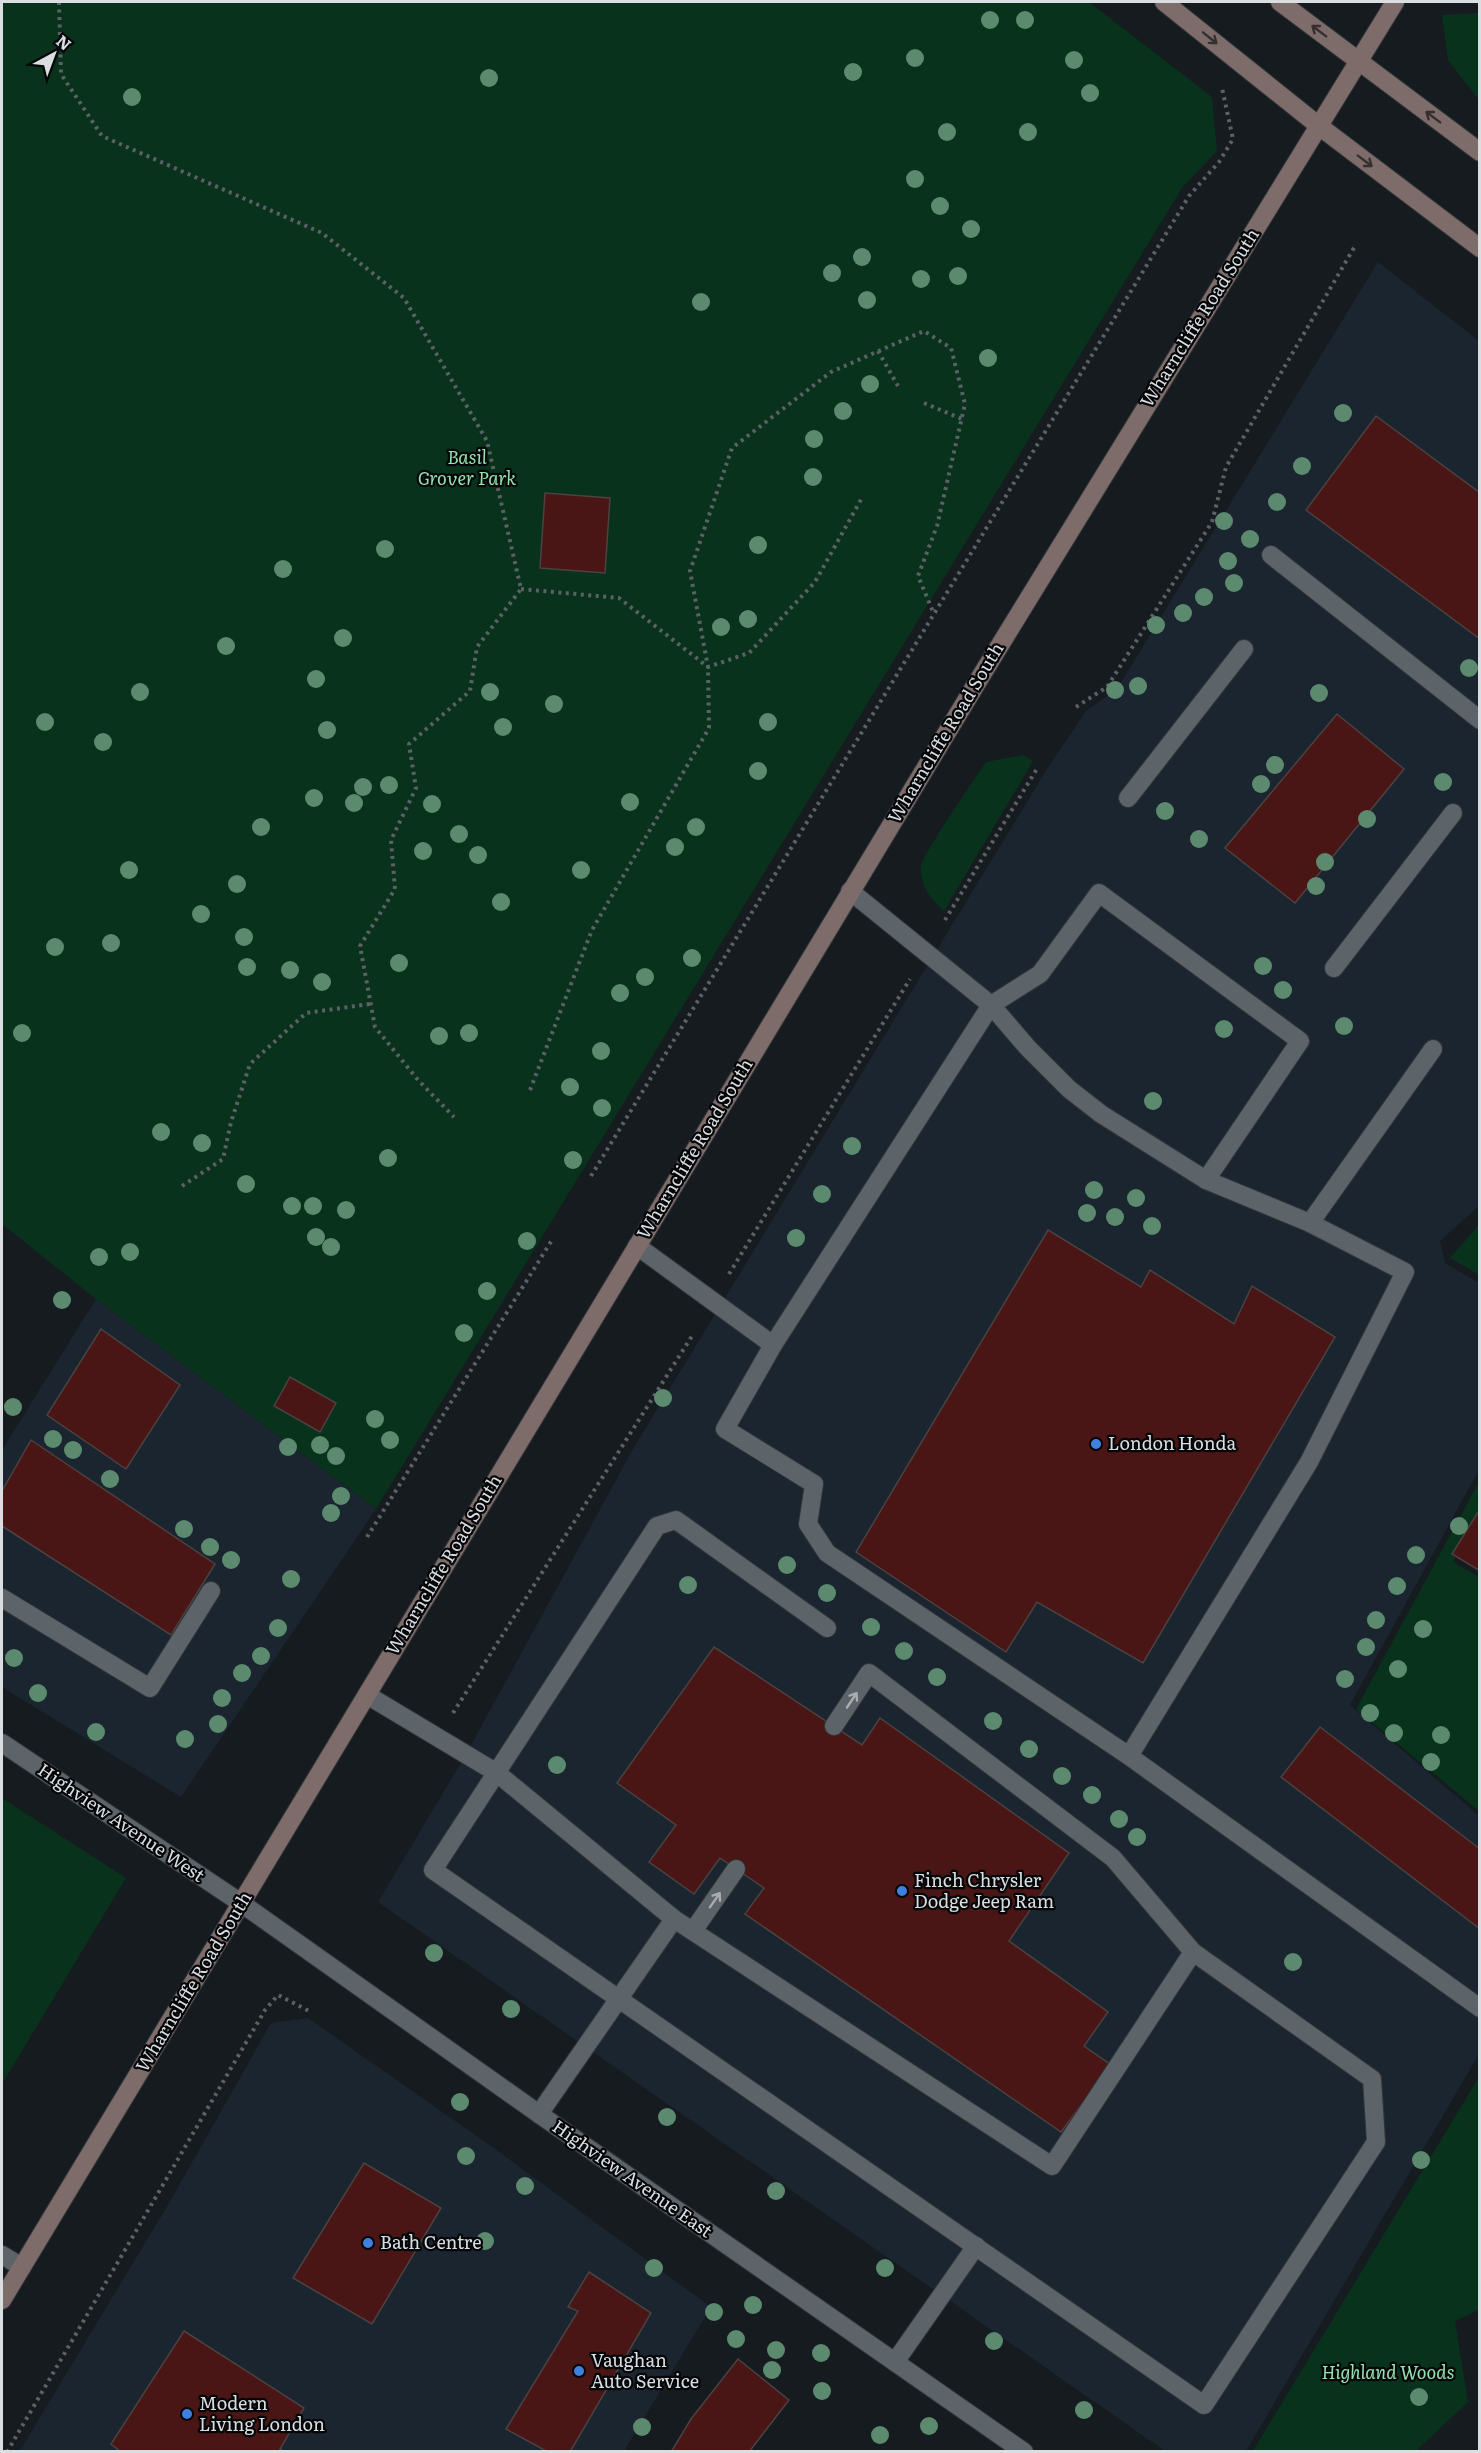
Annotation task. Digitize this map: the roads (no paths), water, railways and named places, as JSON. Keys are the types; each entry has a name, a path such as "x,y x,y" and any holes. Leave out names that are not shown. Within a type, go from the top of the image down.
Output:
{"main road":[{"path":"1164,2 1319,126 1479,248"},
{"path":"1280,2 1479,152"},
{"name":"Wharncliffe Road South","path":"2,2301 850,891 1395,2"}],"street":[{"path":"1271,555 1479,720"},
{"path":"1128,798 1244,649"},
{"path":"1334,968 1453,813"},
{"path":"850,891 991,1005 1028,1048 1069,1089 1101,1114 1206,1180 1310,1223 1405,1272 1313,1455 1129,1756"},
{"path":"1206,1180 1300,1041 1099,893 1040,974 991,1005 773,1345 725,1429 814,1484 808,1524 827,1554 1129,1756 1479,2008"},
{"path":"1310,1223 1433,1049"},
{"path":"637,1246 773,1345"},
{"path":"827,1628 676,1520 657,1526 434,1870 1204,2405 1376,2142 1372,2079 1193,1952 1113,1858 869,1673 834,1726"},
{"path":"2,1598 150,1688 211,1591"},
{"path":"367,1695 497,1773 674,1919 1052,2166 1193,1952"},
{"name":"Highview Avenue West","path":"2,1743 241,1903"},
{"path":"693,1931 736,1869"},
{"name":"Highview Avenue East","path":"241,1903 539,2114 1024,2451"},
{"path":"539,2114 674,1919"},
{"path":"895,2362 976,2246"},
{"path":"2,2255 22,2267"}],"place":[{"name":"London Honda","path":"1096,1444"},
{"name":"Finch Chrysler Dodge Jeep Ram","path":"902,1891"},
{"name":"Bath Centre","path":"368,2243"},
{"name":"Vaughan Auto Service","path":"579,2371"},
{"name":"Modern Living London","path":"187,2414"}],"park label":[{"name":"Basil Grover Park","path":"467,468"},
{"name":"Highland Woods","path":"1388,2373"}]}
